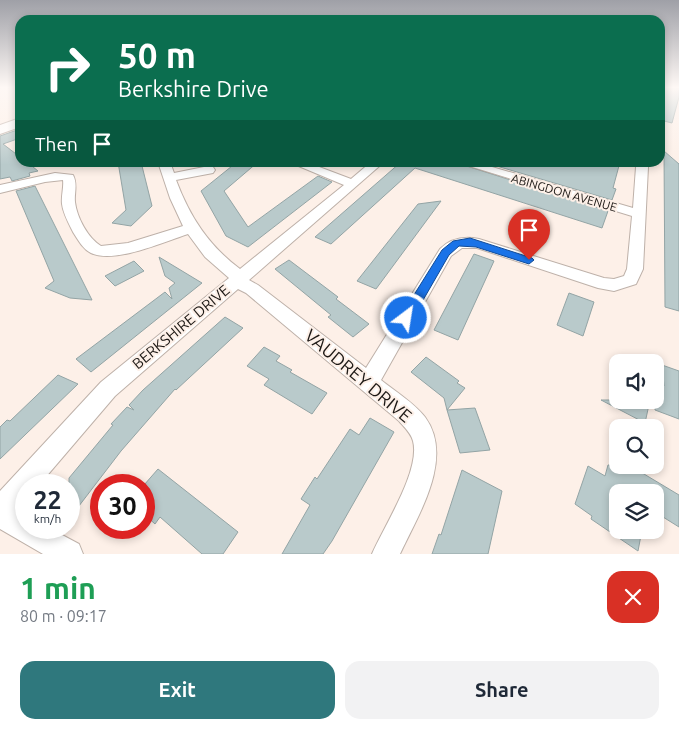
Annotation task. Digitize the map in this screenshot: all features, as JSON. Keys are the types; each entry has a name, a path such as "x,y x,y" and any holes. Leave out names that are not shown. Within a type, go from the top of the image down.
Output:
{"street":[{"path":"0,130 15,124"},
{"name":"VAUDREY DRIVE","path":"166,167 190,228 209,254 407,414 418,427 425,443 425,468 386,554"},
{"path":"307,167 352,184"},
{"name":"BERKSHIRE DRIVE","path":"0,510 108,389 373,167"},
{"name":"ABINGDON AVENUE","path":"478,167 639,214"},
{"path":"368,382 450,247 456,243 470,242 595,282 614,285 623,284 630,280 635,269 642,167"},
{"path":"169,178 209,170"},
{"path":"0,189 54,177 65,176 69,178 70,211 89,244 103,252 118,250 190,228"},
{"path":"0,514 69,554"}],"building":[{"path":"665,114 674,114 672,123 665,121"},
{"path":"15,131 15,140 3,144 15,153 15,167 33,167 38,171 29,173 30,176 12,181 10,177 0,179 0,136"},
{"path":"665,152 679,164 679,311 665,307"},
{"path":"119,167 142,167 152,206 131,226 112,223 126,210"},
{"path":"231,167 252,167 224,191 248,227 318,176 332,182 248,247 226,236 201,191"},
{"path":"395,167 470,167 608,211 602,228 415,168 331,244 315,237"},
{"path":"500,167 619,167 613,188 616,189 612,200"},
{"path":"35,186 92,300 70,298 45,288 54,281 16,191"},
{"path":"441,201 376,289 357,281 418,204"},
{"path":"474,254 494,261 458,340 434,330"},
{"path":"159,257 202,283 91,372 76,359 165,292 172,299 169,288 175,283 165,276"},
{"path":"289,260 338,297 336,299 369,324 353,337 328,317 331,315 275,269"},
{"path":"134,261 144,271 115,286 105,276"},
{"path":"569,293 594,302 583,336 557,325"},
{"path":"225,317 243,328 175,389 103,474 90,474 90,492 80,505 80,474 72,474 113,425 111,424 127,407 134,410 129,405 143,390"},
{"path":"264,347 280,356 276,361 292,370 290,372 327,393 312,414 264,385 269,379 247,366"},
{"path":"426,357 459,381 457,383 465,388 447,410 444,398 411,372"},
{"path":"664,366 679,371 679,419 655,410 664,409"},
{"path":"58,375 78,384 0,459 0,427 7,420 10,421"},
{"path":"601,400 609,400 609,404"},
{"path":"475,408 490,450 460,453 447,410"},
{"path":"618,409 648,409 646,419 637,419"},
{"path":"370,418 394,432 332,541 323,554 282,554 310,505 301,499 315,477 317,479 350,429 359,435"},
{"path":"609,465 609,474 644,474 661,484 609,484 609,531 591,519 592,516 575,504 588,466 605,476"},
{"path":"158,469 238,532 223,554 202,554 160,517 155,524 154,474"},
{"path":"462,470 502,491 488,554 432,554 439,534 441,535"},
{"path":"664,486 679,495 679,527 664,518"},
{"path":"620,539 640,539 638,551"}],"route":[{"path":"406,318 446,253 456,243 470,242 479,244 529,260"}]}
